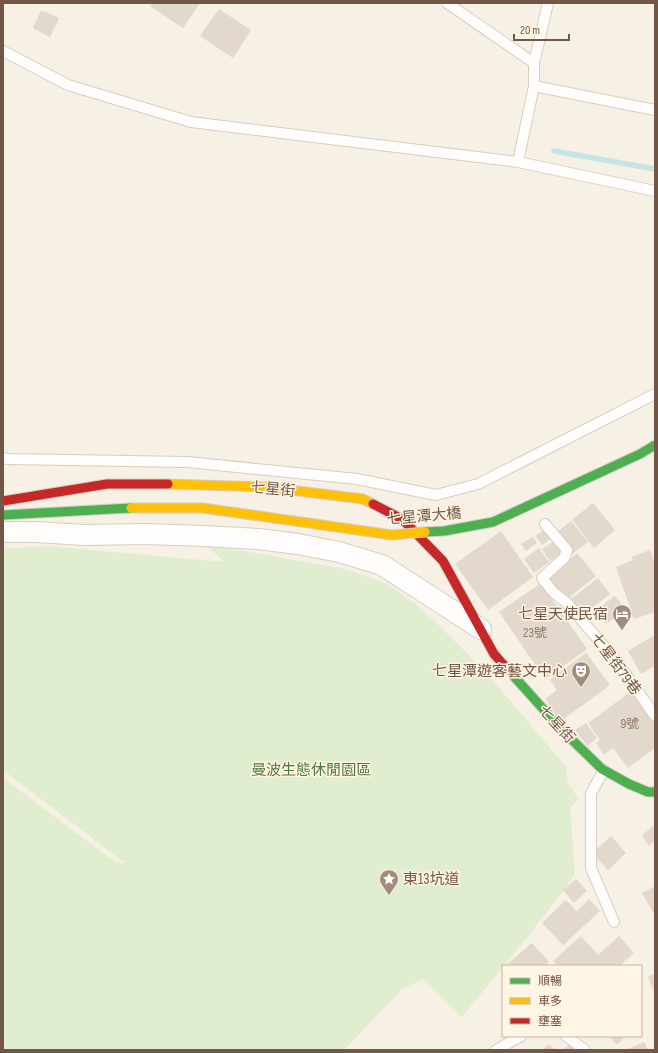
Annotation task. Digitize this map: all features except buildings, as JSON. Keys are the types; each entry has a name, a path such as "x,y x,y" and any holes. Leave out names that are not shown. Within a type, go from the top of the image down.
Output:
{"street":[{"name":"七星潭大橋","path":"3,515 131,508 203,508 392,535 444,531 493,522 640,454 655,445"},
{"name":"七星街","path":"3,501 107,484 189,484 265,487 362,499 402,519 443,561 494,654 563,731 604,770 629,784 648,792 655,792"},
{"name":"七星街","path":"3,532 36,532 84,535 160,534 258,539 298,544 339,552 382,565 480,629"}],"lane":[{"path":"447,3 534,63"},
{"path":"518,162 534,86 534,63 548,3"},
{"path":"3,51 68,86 191,122 518,162 655,190"},
{"path":"534,86 655,110"},
{"path":"3,458 187,462 357,479 436,495 478,484 655,394"},
{"name":"七星街79巷","path":"545,524 567,550 564,558 542,578 554,594 566,602 615,659 655,716"},
{"path":"604,770 591,793 591,868 614,922"},
{"path":"496,1050 519,1037"},
{"path":"567,1037 585,1050"}],"green space":[{"name":"曼波生態休閒園區","path":"205,544 349,570 389,585 421,608 485,671 566,767 568,784 579,799 570,807 575,875 529,935 504,965 502,965 502,968 462,1017 424,979 403,988 344,1050 3,1050 3,778 115,862 125,863 3,770 3,549 46,546 224,562"}],"waterway":[{"path":"554,151 655,169"}],"traffic: fast":[{"path":"425,532 444,531 493,522 640,454 655,445"},
{"path":"3,515 131,508"},
{"path":"510,672 563,731 602,769 629,784 648,792 655,792"}],"traffic: slow":[{"path":"168,484 265,487 363,499 373,504"},
{"path":"131,508 203,508 392,535 425,532"}],"traffic: jam":[{"path":"3,501 107,484 168,484"},
{"path":"373,504 402,519 443,561 494,654 510,672"}],"place":[{"name":"七星天使民宿","path":"622,631"},
{"name":"七星潭遊客藝文中心","path":"581,688"},
{"name":"東13坑道","path":"389,896"}]}
